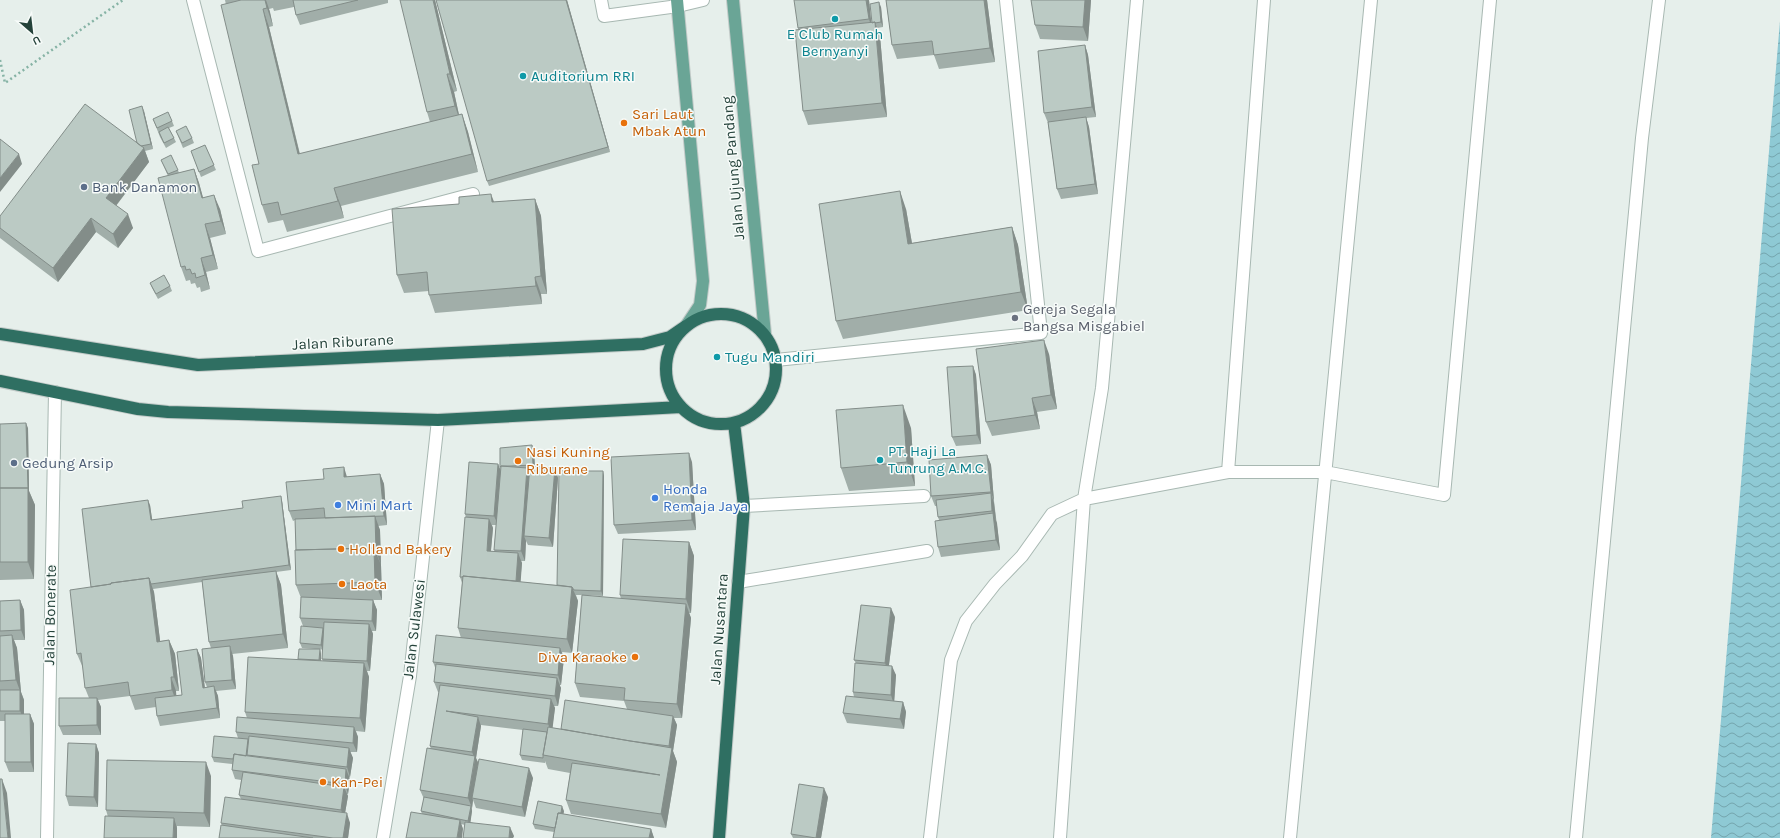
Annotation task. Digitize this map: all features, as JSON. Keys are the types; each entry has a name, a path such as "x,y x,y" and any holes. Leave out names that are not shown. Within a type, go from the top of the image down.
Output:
{"highway":[{"path":"724,313 746,319 765,334 776,360 776,375 773,388 762,403 749,416 734,423 713,424 696,418 681,407 668,386 666,362 673,342 686,326 701,317 724,313"},
{"name":"Jalan Riburane","path":"0,334 198,365 642,344 670,337 686,326"},
{"path":"0,381 138,409 168,412 438,420 681,407"},
{"name":"Jalan Nusantara","path":"719,838 744,506 734,423"}],"main road":[{"name":"Jalan Ujung Pandang","path":"733,0 765,334"},
{"path":"677,3 703,281 700,305 686,326"}],"street":[{"path":"193,0 258,252 473,194"},
{"path":"601,0 604,16 703,0"},
{"path":"776,360 1041,333 1006,0"},
{"path":"1060,838 1084,499 1102,388 1137,0"},
{"path":"1228,472 1264,0"},
{"path":"1290,838 1371,0"},
{"path":"930,838 951,660 966,621 995,584 1022,556 1052,514 1084,499 1228,472 1325,472 1444,495 1490,0"},
{"path":"1576,838 1642,138 1659,0"},
{"name":"Jalan Bonerate","path":"47,838 55,392"},
{"name":"Jalan Sulawesi","path":"383,838 410,676 438,420"},
{"path":"744,506 924,496"},
{"path":"738,582 927,551"}],"path":[{"path":"0,60 5,83 123,0"}],"water":[{"path":"1780,21 1780,838 1711,838"}],"building":[{"path":"241,0 265,0 267,8 263,9 298,154 462,114 472,154 334,188 338,201 281,215 278,202 262,205 252,165 259,164 221,5"},
{"path":"293,0 358,0 296,15"},
{"path":"400,0 433,0 450,74 447,74 455,106 427,112"},
{"name":"Auditorium RRI","path":"436,0 566,0 608,147 487,181"},
{"name":"E Club Rumah Bernyanyi","path":"794,0 866,0 869,19 798,28"},
{"path":"886,0 984,0 990,48 934,55 932,41 892,45"},
{"path":"1031,0 1085,0 1083,27 1035,25"},
{"path":"879,2 881,22 872,23 870,4"},
{"path":"875,22 882,103 803,111 795,30"},
{"path":"1085,45 1092,107 1044,113 1038,51"},
{"name":"Bank Danamon","path":"85,104 144,148 106,198 128,214 113,234 91,218 53,268 0,228 0,216"},
{"path":"142,106 151,144 141,146 137,143 129,110"},
{"path":"168,112 172,121 157,128 153,119"},
{"path":"1086,117 1095,184 1057,189 1048,122"},
{"path":"186,126 192,138 182,143 176,131"},
{"path":"168,127 174,138 164,143 159,132"},
{"path":"0,139 19,154 0,178"},
{"path":"205,145 214,165 199,172 191,151"},
{"path":"171,155 178,170 168,174 161,160"},
{"path":"194,169 202,198 214,195 221,221 205,224 213,255 201,258 205,275 196,278 195,273 192,274 190,269 186,270 185,266 181,267 158,178"},
{"path":"900,191 908,244 1012,227 1021,292 836,321 819,204"},
{"path":"491,194 492,202 535,199 541,276 535,277 536,286 429,295 427,272 397,275 392,209 459,204 459,197"},
{"path":"164,275 170,286 156,294 150,283"},
{"path":"1044,340 1051,395 1032,398 1035,415 986,422 976,349"},
{"path":"973,366 977,435 952,437 947,367"},
{"path":"903,405 907,462 841,468 836,410"},
{"name":"Gedung Arsip","path":"26,423 28,488 0,488 0,424"},
{"name":"Nasi Kuning Riburane","path":"532,445 533,465 500,467 500,448"},
{"name":"Honda Remaja Jaya","path":"689,453 692,520 614,525 611,457"},
{"path":"987,455 991,492 931,496 929,460"},
{"path":"469,462 498,464 494,516 465,514"},
{"path":"501,466 527,468 521,551 494,550"},
{"path":"530,466 555,468 549,538 524,536"},
{"name":"Mini Mart","path":"344,467 344,477 380,474 384,516 325,518 324,508 289,511 286,482 324,479 323,469"},
{"path":"559,471 603,471 601,591 574,590 572,587 557,585"},
{"path":"0,488 28,488 28,562 0,562"},
{"path":"991,493 992,511 938,517 936,500"},
{"path":"281,496 289,565 151,584 149,578 91,587 82,509 148,500 151,520 243,508 242,501"},
{"path":"993,513 996,540 938,547 935,521"},
{"path":"375,516 376,551 374,548 296,550 295,519"},
{"path":"465,517 489,519 487,551 518,553 516,581 463,576 460,577"},
{"path":"623,539 689,542 686,599 620,595"},
{"path":"374,548 375,582 296,585 295,550"},
{"path":"276,571 283,634 209,642 202,580"},
{"path":"463,576 572,587 567,639 458,628"},
{"path":"149,578 157,642 169,640 174,677 171,677 172,690 130,696 128,682 85,688 81,653 77,654 70,590"},
{"name":"Diva Karaoke","path":"582,595 686,604 677,704 624,700 625,688 575,683"},
{"path":"301,597 373,600 372,621 300,618"},
{"path":"20,600 21,630 0,631 0,601"},
{"path":"861,605 891,608 885,663 854,660"},
{"path":"324,622 369,624 367,661 322,659"},
{"path":"301,626 323,628 321,645 300,643"},
{"path":"12,635 16,680 0,681 0,636"},
{"path":"436,635 560,648 558,675 433,662"},
{"path":"230,646 232,680 205,682 202,649"},
{"path":"197,649 203,688 214,686 217,708 157,716 155,698 182,695 177,652"},
{"path":"299,649 320,649 319,660 298,659"},
{"path":"248,657 364,663 360,718 245,712"},
{"path":"855,663 892,666 891,695 853,692"},
{"path":"436,664 557,678 555,696 434,682"},
{"path":"440,685 551,699 548,724 446,711 478,717 472,752 430,746"},
{"path":"0,690 20,690 20,711 0,711"},
{"path":"846,696 903,702 900,719 843,713"},
{"path":"59,698 97,698 97,725 59,726"},
{"path":"565,700 673,716 669,746 561,729"},
{"path":"5,714 30,714 31,762 5,762"},
{"path":"237,717 354,727 353,743 236,732"},
{"path":"548,727 672,748 661,814 566,800 572,763 660,775 543,755"},
{"path":"523,729 547,732 543,758 520,755"},
{"path":"214,736 248,739 246,756 234,754 233,759 212,757"},
{"path":"249,736 349,748 347,767 247,755"},
{"path":"68,743 96,744 94,797 66,796"},
{"path":"427,748 475,756 468,798 420,790"},
{"path":"234,754 346,769 345,784 232,770"},
{"path":"479,759 529,768 522,807 472,798"},
{"path":"107,760 206,762 204,813 106,810"},
{"path":"243,772 344,787 341,810 239,795"},
{"path":"0,779 2,779 8,838 0,838"},
{"path":"799,784 824,788 816,838 791,834"},
{"path":"225,797 347,813 343,838 333,838 221,823"},
{"path":"424,797 471,806 468,821 421,811"},
{"path":"538,801 562,806 561,813 558,813 555,828 533,824"},
{"path":"411,812 460,820 457,838 406,838"},
{"path":"558,813 651,829 649,838 553,838"},
{"path":"105,816 174,818 173,838 104,838"},
{"path":"465,822 510,827 509,838 463,838"},
{"path":"221,825 313,838 219,838"}],"place":[{"name":"E Club Rumah Bernyanyi","path":"835,19"},
{"name":"Auditorium RRI","path":"523,76"},
{"name":"Sari Laut Mbak Atun","path":"624,123"},
{"name":"Bank Danamon","path":"84,187"},
{"name":"Gereja Segala Bangsa Misgabiel","path":"1015,318"},
{"name":"Tugu Mandiri","path":"717,357"},
{"name":"PT. Haji La Tunrung A.M.C.","path":"880,460"},
{"name":"Nasi Kuning Riburane","path":"518,461"},
{"name":"Gedung Arsip","path":"14,463"},
{"name":"Honda Remaja Jaya","path":"655,498"},
{"name":"Mini Mart","path":"338,505"},
{"name":"Holland Bakery","path":"341,549"},
{"name":"Laota","path":"342,584"},
{"name":"Diva Karaoke","path":"635,657"},
{"name":"Kan-Pei","path":"323,782"}]}
